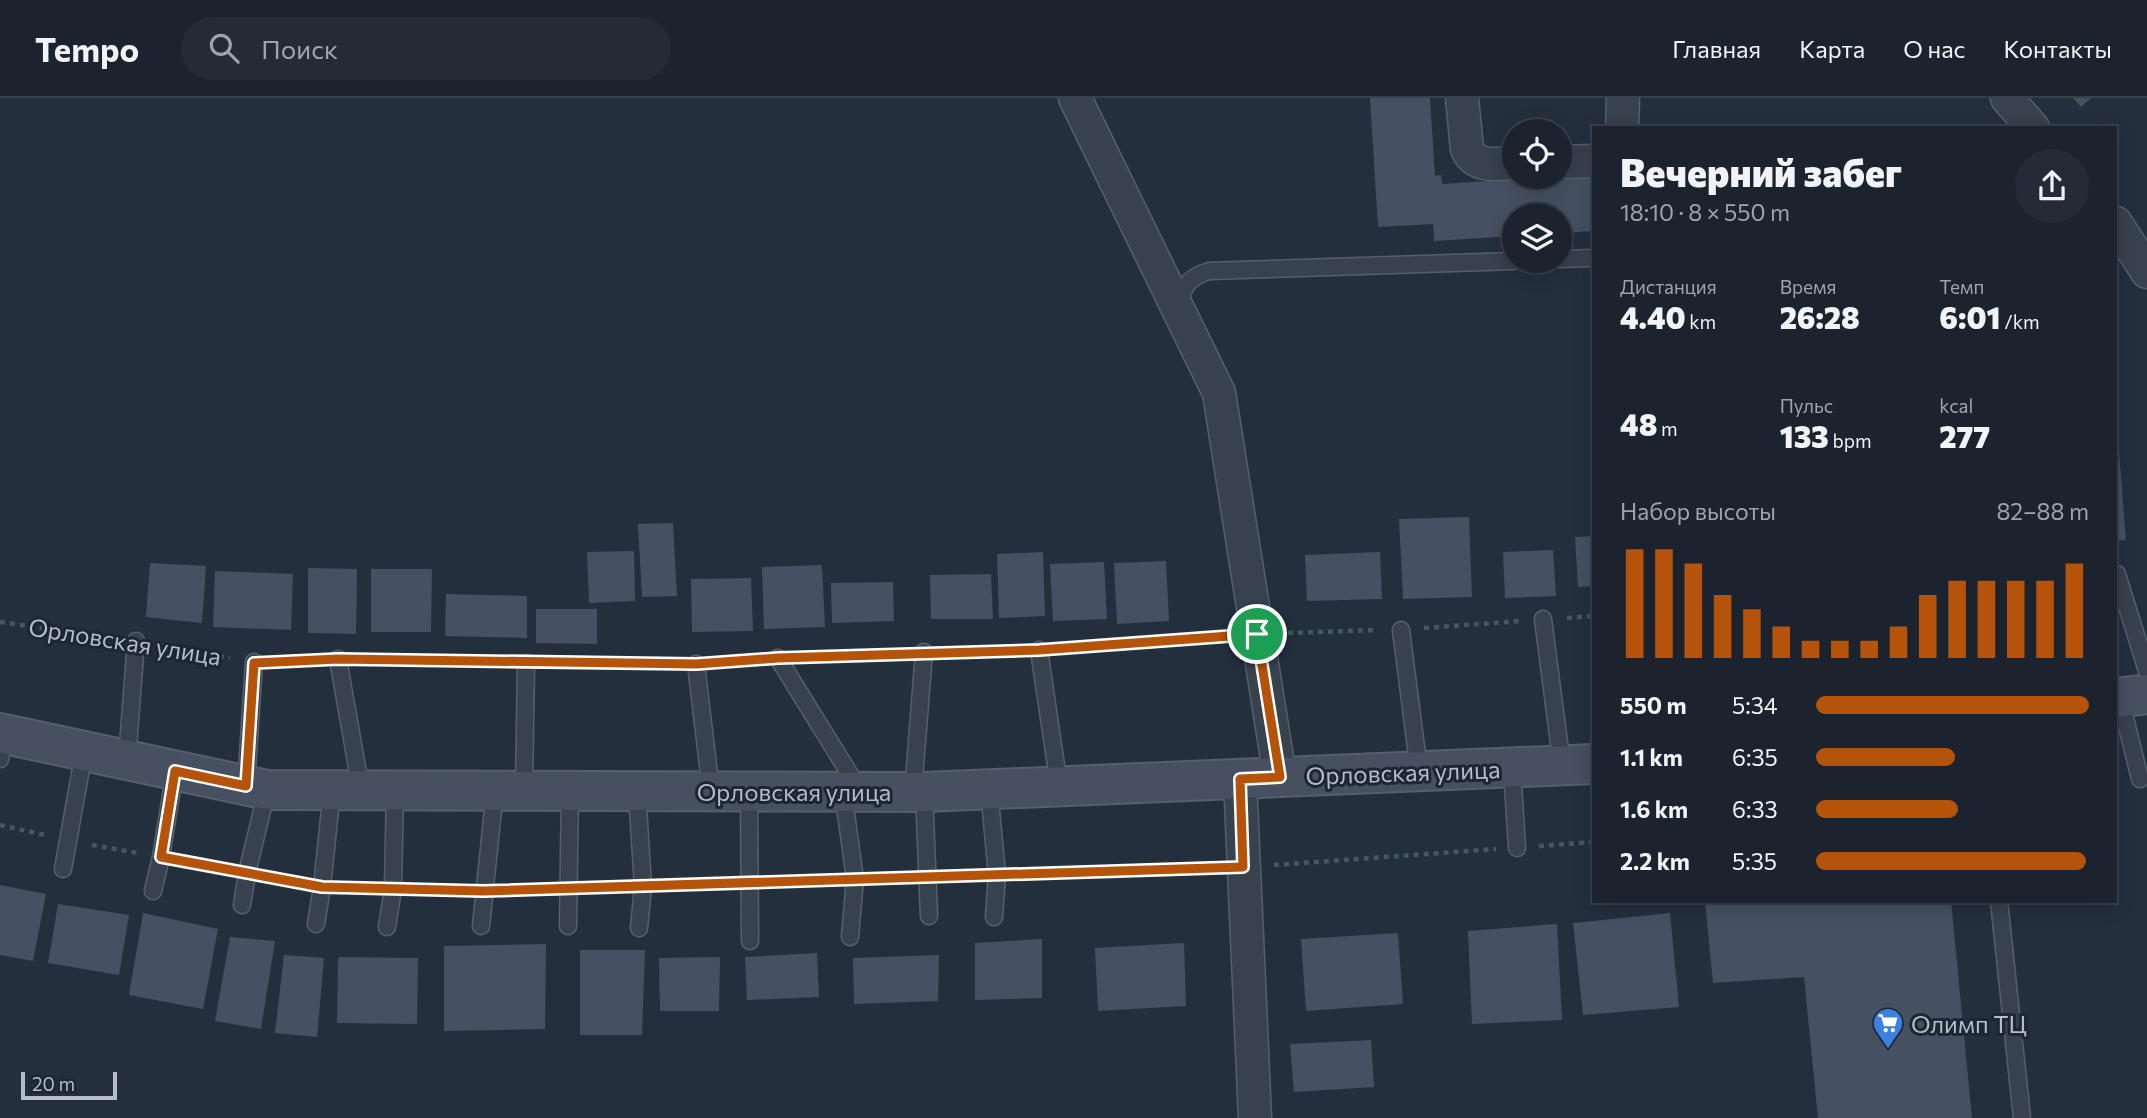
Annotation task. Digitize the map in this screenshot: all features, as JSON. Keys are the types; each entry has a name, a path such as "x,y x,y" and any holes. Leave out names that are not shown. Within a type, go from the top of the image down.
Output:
{"main road":[{"name":"Орловская улица","path":"2,742 85,752 257,788 363,790 918,792 1578,765"}],"street":[{"path":"1075,98 1219,393 1280,777"},
{"path":"1462,98 1467,149 1471,156 1486,164 1502,163"},
{"path":"1622,126 1623,98"},
{"path":"2007,98 2031,126"},
{"path":"1572,162 1592,161"},
{"path":"2117,225 2147,272"},
{"path":"1240,779 1255,1118"}],"lane":[{"path":"1572,259 1592,258"},
{"path":"1181,315 1180,300 1184,286 1197,274 1209,271 1502,261"},
{"path":"2117,574 2147,671"},
{"path":"1543,619 1578,765"},
{"path":"1401,630 1419,771"},
{"path":"127,760 136,641"},
{"path":"1039,650 1059,786"},
{"path":"924,652 918,792 928,877 929,916"},
{"path":"778,658 852,792 855,880 850,937"},
{"path":"338,659 363,790 393,889 387,927"},
{"path":"242,905 257,788 254,663"},
{"path":"481,926 483,891 509,790 526,663"},
{"path":"696,664 711,791"},
{"path":"2128,696 2140,779"},
{"path":"63,869 85,752"},
{"path":"1511,767 1517,848"},
{"path":"153,891 175,771"},
{"path":"989,789 997,875 995,917"},
{"path":"316,924 322,887 363,790"},
{"path":"568,926 570,791"},
{"path":"637,791 643,887 639,928"},
{"path":"749,792 750,941"},
{"path":"1999,903 2022,1118"}],"path":[{"name":"Орловская улица","path":"0,622 136,641 254,663 338,659 696,664 924,652 1039,650 1257,634"},
{"path":"0,825 322,887 483,891 1243,867 1592,842"}],"building":[{"path":"1370,98 1430,98 1435,176 1441,175 1442,184 1502,180 1502,189 1572,189 1572,175 1592,174 1592,231 1572,232 1572,203 1502,203 1502,237 1434,241 1433,224 1378,227"},
{"path":"2073,98 2091,98 2081,107"},
{"path":"2119,451 2126,540 2117,541"},
{"path":"1469,517 1472,597 1403,599 1399,519"},
{"path":"673,523 677,596 642,597 638,524"},
{"path":"1592,536 1592,586 1578,587 1575,537"},
{"path":"1553,550 1556,596 1505,598 1503,552"},
{"path":"634,551 635,601 589,603 587,552"},
{"path":"1043,552 1045,616 999,618 997,554"},
{"path":"1380,552 1382,599 1307,601 1305,555"},
{"path":"1166,561 1169,621 1117,624 1114,563"},
{"path":"1104,562 1107,619 1053,621 1050,564"},
{"path":"150,563 206,566 202,623 146,617"},
{"path":"822,565 825,627 764,629 762,567"},
{"path":"308,568 357,569 356,634 308,633"},
{"path":"371,569 432,569 431,632 371,632"},
{"path":"215,571 293,574 291,630 213,627"},
{"path":"991,574 993,619 931,619 930,575"},
{"path":"751,578 753,631 692,632 691,579"},
{"path":"893,582 894,621 832,623 831,583"},
{"path":"446,594 527,596 527,638 445,636"},
{"path":"536,609 597,609 597,644 536,643"},
{"path":"0,885 46,894 33,961 0,955"},
{"name":"Олимп ТЦ","path":"1705,903 1951,903 1972,1118 1818,1118 1804,977 1713,983"},
{"path":"58,904 129,915 119,975 48,963"},
{"path":"143,913 218,929 203,1009 129,995"},
{"path":"1670,913 1679,1007 1583,1015 1573,923"},
{"path":"1557,924 1562,1020 1472,1024 1468,931"},
{"path":"1398,933 1403,1004 1306,1011 1301,939"},
{"path":"230,937 275,941 261,1029 215,1021"},
{"path":"1042,939 1042,998 975,1000 975,943"},
{"path":"1184,943 1186,1006 1098,1011 1095,948"},
{"path":"546,944 545,1029 444,1031 444,946"},
{"path":"580,950 645,950 642,1035 580,1035"},
{"path":"817,953 819,997 747,1000 745,957"},
{"path":"284,955 324,958 317,1037 275,1033"},
{"path":"939,955 938,1001 854,1004 853,958"},
{"path":"338,957 418,958 417,1024 337,1023"},
{"path":"720,957 719,1011 660,1011 659,958"},
{"path":"1371,1040 1374,1087 1294,1092 1290,1044"}],"place":[{"name":"Олимп ТЦ","path":"1888,1050"}],"route":[{"path":"1257,634 1280,777 1240,779 1243,867 483,891 322,887 161,857 175,771 246,786 254,663 338,659 696,664 924,652 1039,650 1257,634"}]}
